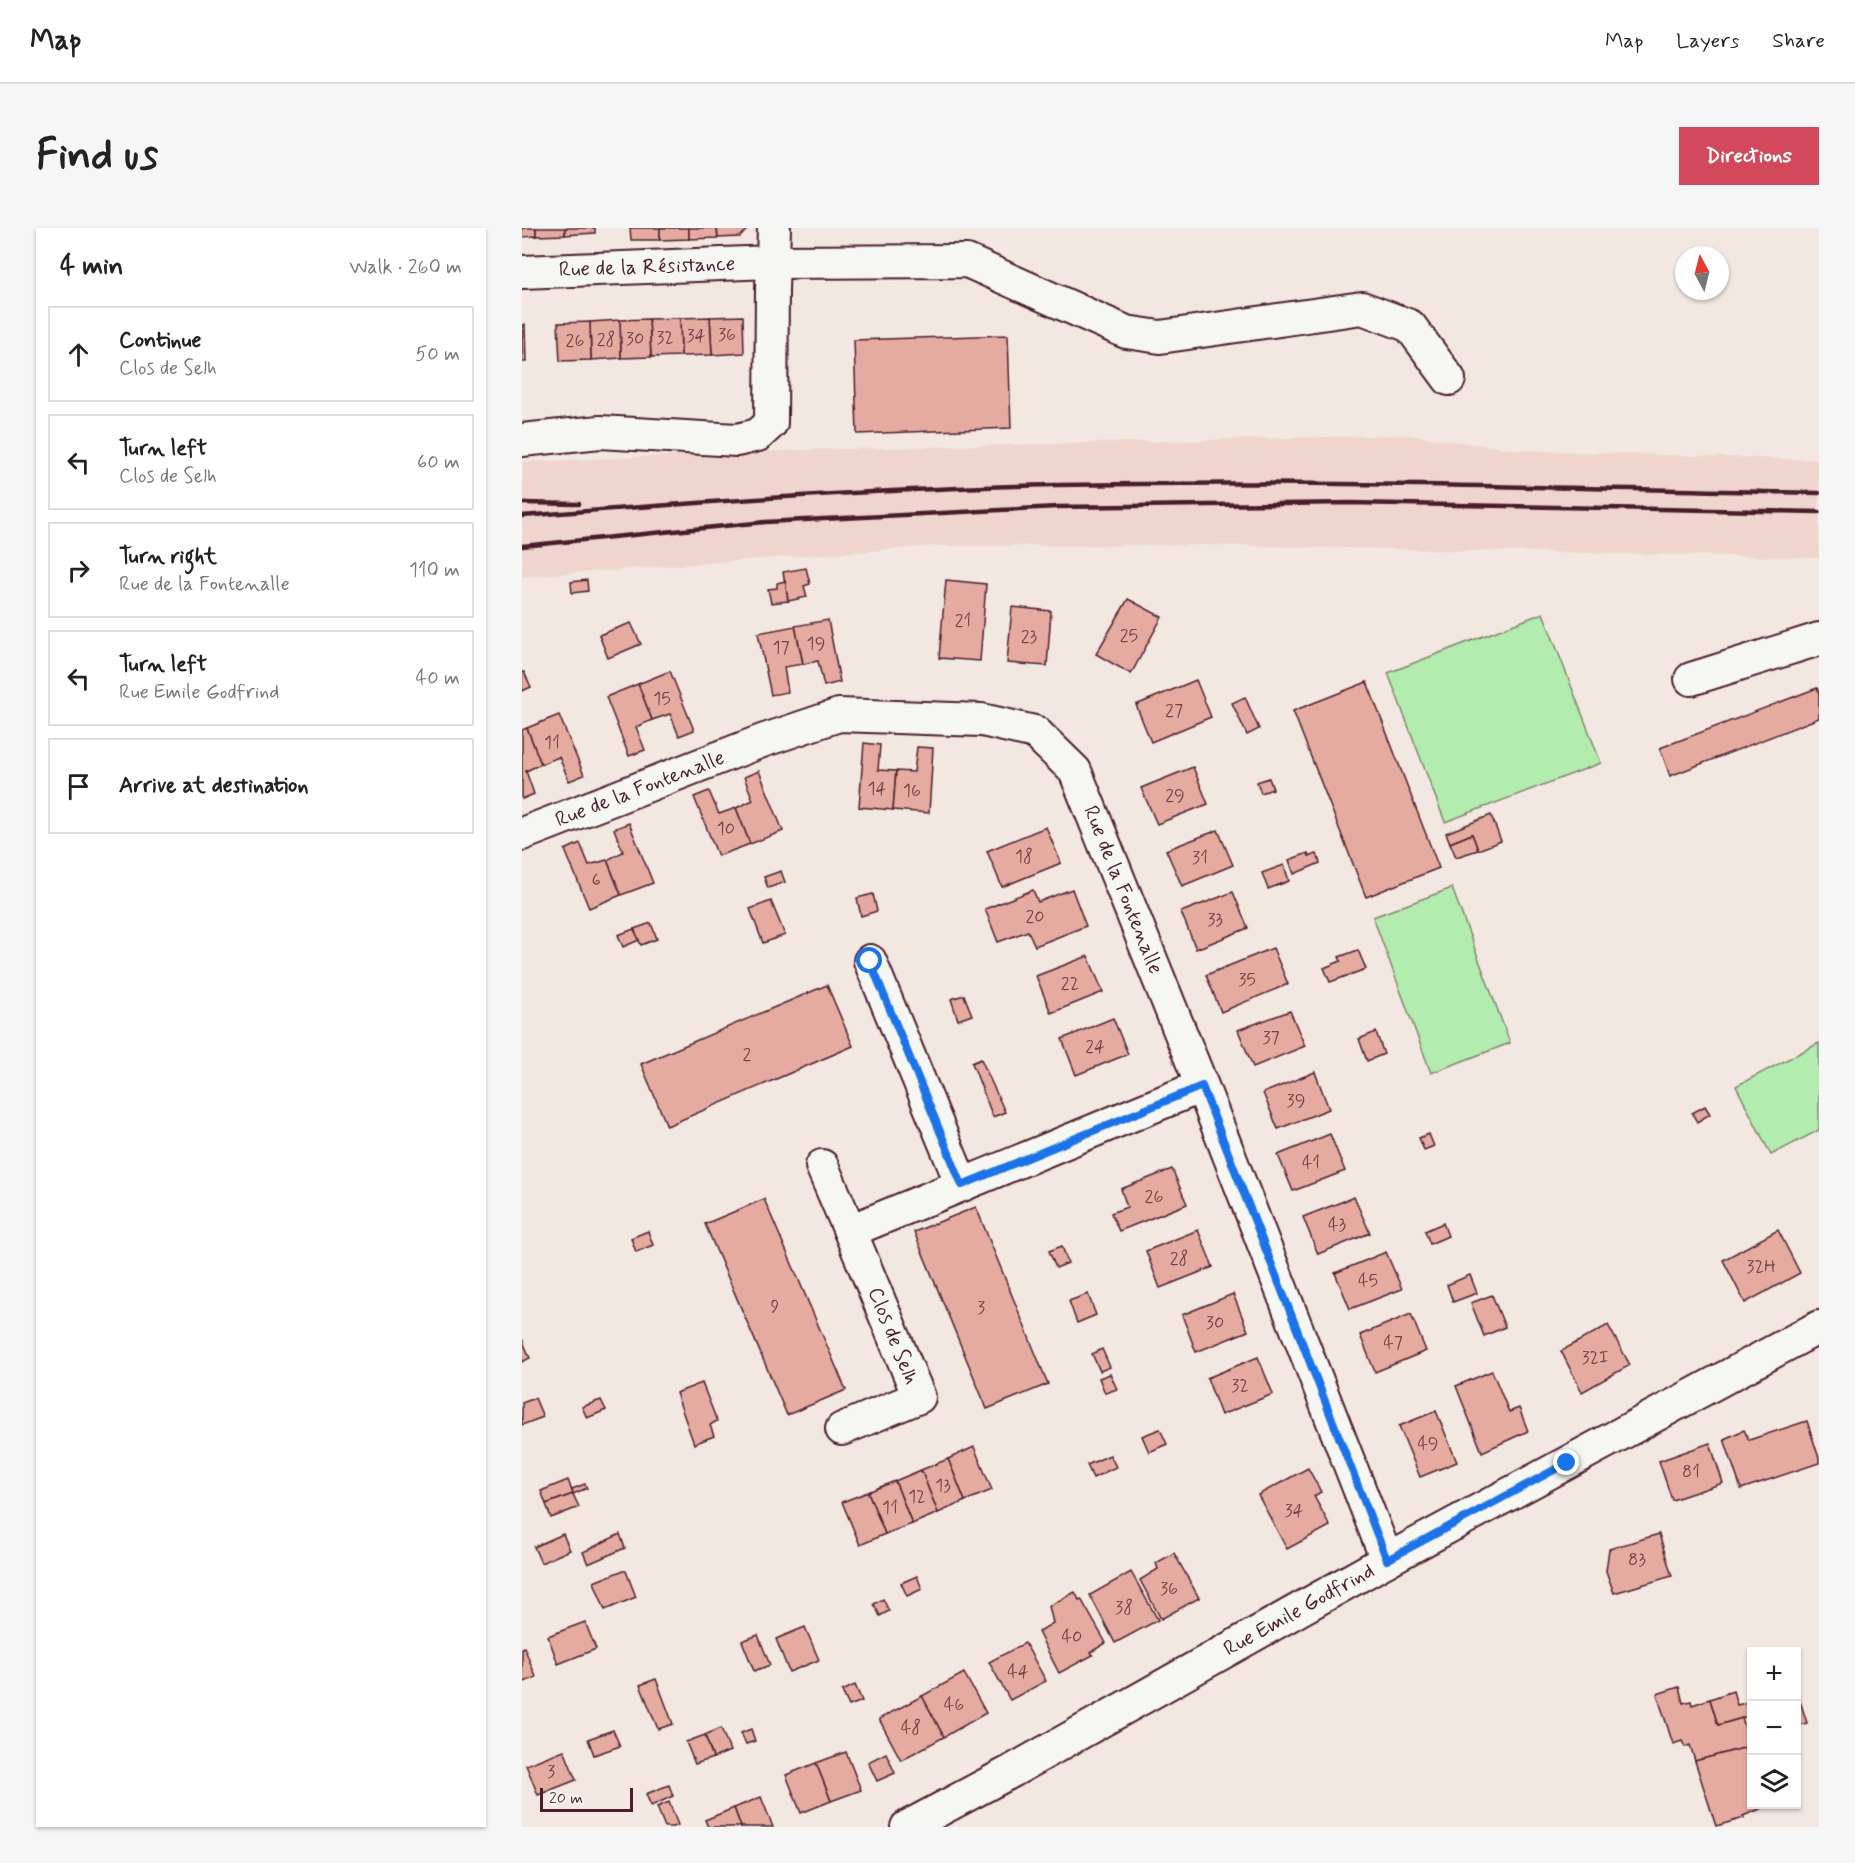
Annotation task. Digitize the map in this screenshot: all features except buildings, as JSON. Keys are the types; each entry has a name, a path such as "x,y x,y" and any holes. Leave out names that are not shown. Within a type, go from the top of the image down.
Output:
{"street":[{"path":"522,440 600,432 737,440 758,435 771,423 774,228"},
{"name":"Rue de la Résistance","path":"522,272 772,262 967,261 1126,332 1160,337 1362,308 1410,326 1449,379"},
{"path":"1691,679 1819,639"},
{"name":"Rue de la Fontenalle","path":"522,834 762,741 839,715 982,720 1035,732 1075,771 1202,1086 1387,1560"},
{"path":"870,961 962,1185"},
{"path":"850,1231 1202,1086"},
{"name":"Clos de Selh","path":"822,1166 919,1397 842,1429"},
{"name":"Rue Emile Godfrind","path":"907,1827 1387,1560 1819,1327"}],"shaded area":[{"path":"1408,435 1519,450 1819,460 1819,558 1207,545 935,546 522,577 522,462 804,450"}],"green space":[{"path":"1543,613 1601,763 1445,822 1388,673"},
{"path":"1452,888 1510,1043 1431,1073 1373,917"},
{"path":"1819,1043 1819,1130 1771,1155 1736,1086"}],"railway":[{"path":"522,516 789,497 1056,485 1342,484 1819,493"},
{"path":"522,503 579,504"},
{"path":"522,546 765,522 1057,507 1350,503 1819,512"}],"route":[{"path":"870,961 962,1185 1202,1086 1387,1560 1567,1463"}]}
